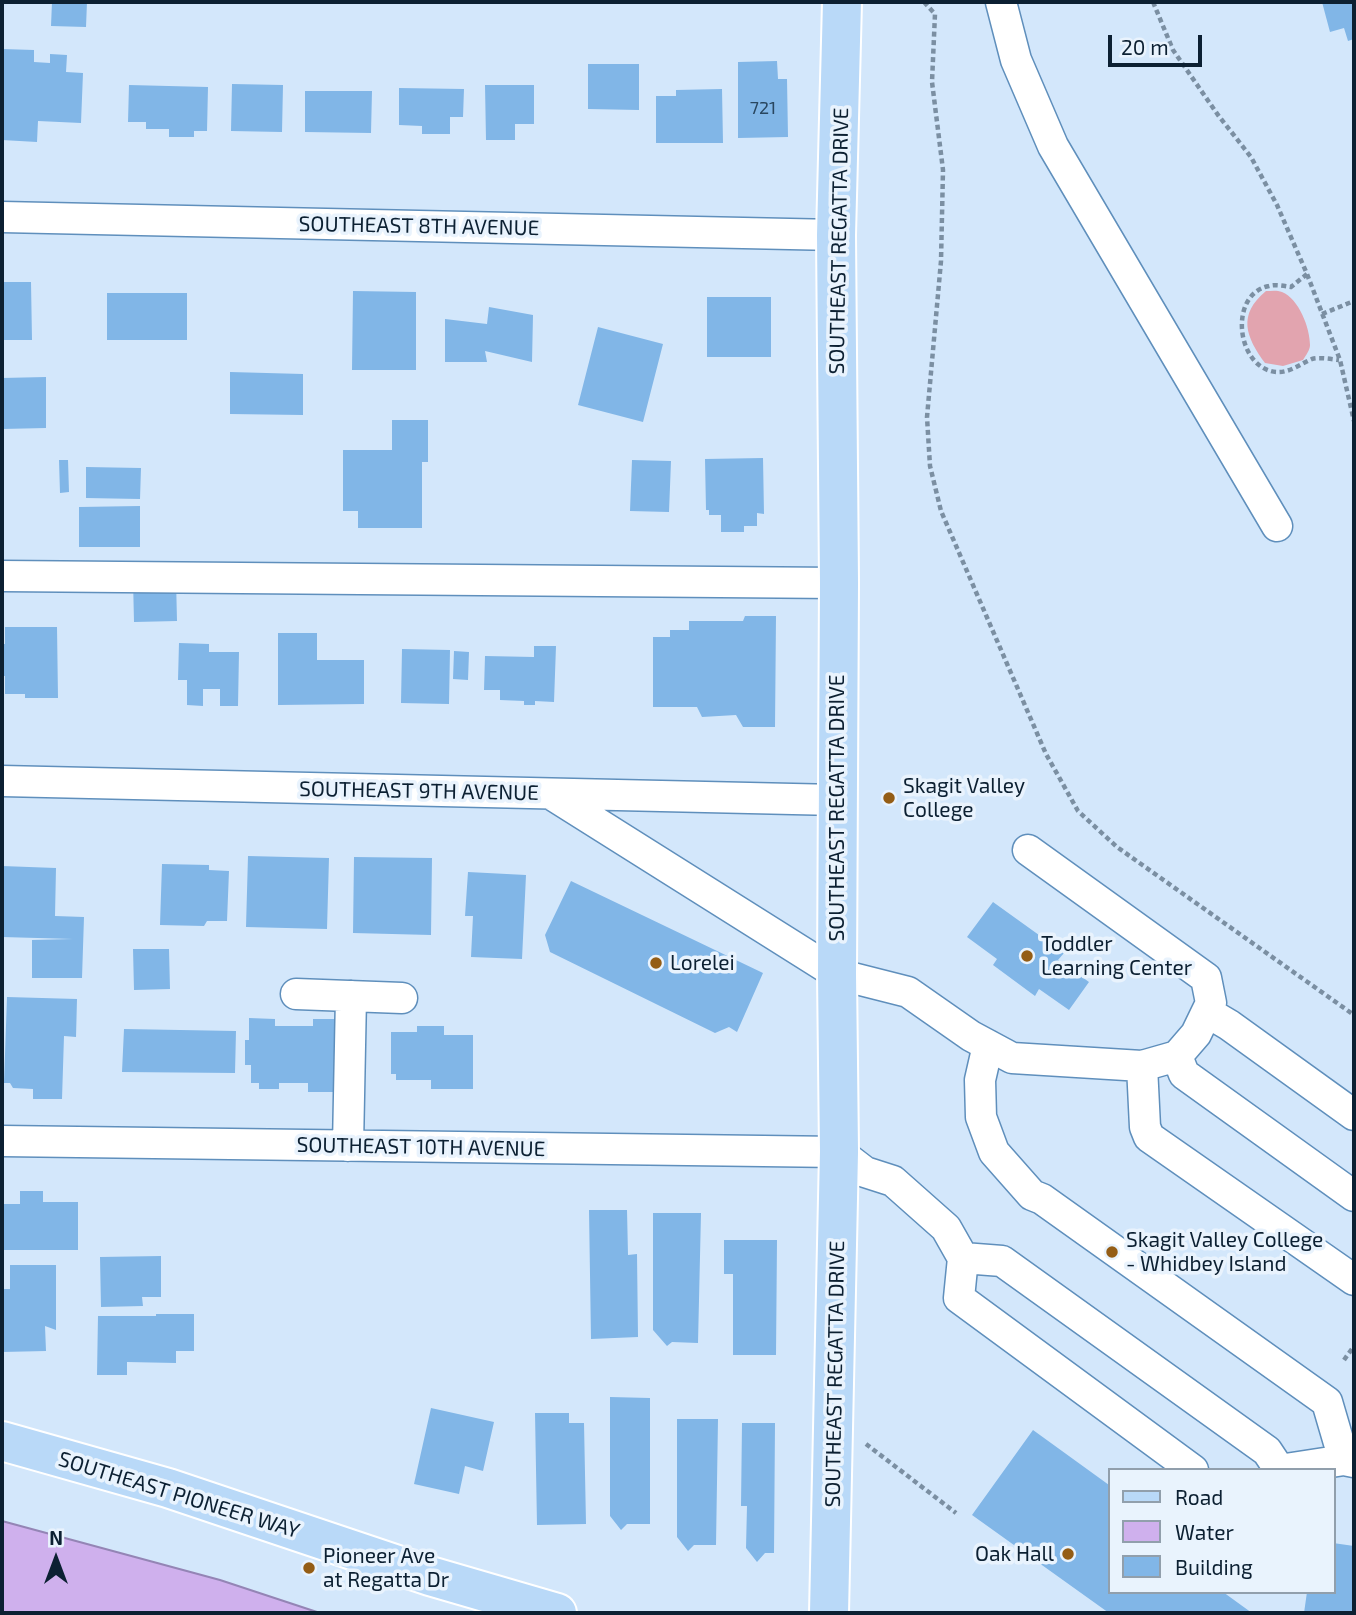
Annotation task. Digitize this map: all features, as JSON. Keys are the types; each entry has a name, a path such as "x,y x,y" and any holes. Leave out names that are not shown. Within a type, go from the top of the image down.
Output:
{"main road":[{"name":"SOUTHEAST REGATTA DRIVE","path":"829,1613 839,1152 836,235 842,2"},
{"name":"SOUTHEAST PIONEER WAY","path":"2,1441 168,1489 430,1576 557,1613"}],"street":[{"path":"1002,2 1016,60 1053,146 1278,526"},
{"name":"SOUTHEAST 8TH AVENUE","path":"2,217 836,235"},
{"path":"2,576 839,583"},
{"name":"SOUTHEAST 9TH AVENUE","path":"2,781 836,800"},
{"path":"551,794 837,974 908,992 971,1036 1012,1058 1142,1066 1177,1056 1196,1034 1211,1003 1206,978 1028,850"},
{"path":"296,994 402,998"},
{"path":"348,1146 351,996"},
{"path":"1206,1012 1229,1025 1354,1115"},
{"path":"988,1045 980,1080 981,1117 994,1152 1032,1195 1042,1199 1327,1402 1349,1461 1288,1468"},
{"path":"1177,1056 1184,1074 1354,1196"},
{"path":"1142,1066 1145,1127 1149,1137 1354,1280"},
{"name":"SOUTHEAST 10TH AVENUE","path":"2,1142 839,1152"},
{"path":"839,1152 865,1172 893,1181 946,1228 963,1258 959,1298 1190,1468"},
{"path":"963,1258 1002,1261 1267,1451 1278,1468"}],"path":[{"path":"924,2 935,14 932,82 943,170 941,261 927,417 930,466 941,510 1046,754 1078,811 1117,847 1354,1015"},
{"path":"1153,2 1173,50 1218,116 1251,156 1277,205 1340,360 1354,421"},
{"path":"1307,274 1291,287 1270,285 1249,300 1243,316 1244,344 1260,365 1275,372 1288,371 1314,359 1340,360"},
{"path":"1322,314 1354,301"},
{"path":"1345,1360 1354,1346"},
{"path":"863,1442 956,1513"}],"shaded area":[{"path":"1266,291 1280,291 1298,307 1308,331 1310,345 1303,360 1283,366 1265,363 1253,344 1249,335 1248,317 1257,300"}],"water":[{"path":"2,1521 220,1580 320,1613 2,1613"}],"building":[{"path":"52,2 87,2 86,27 51,26"},
{"path":"1322,2 1354,2 1354,39 1348,41 1344,28 1330,32"},
{"path":"2,49 34,50 34,62 50,63 50,54 67,55 66,72 83,73 81,123 38,121 37,142 2,140"},
{"path":"777,61 778,79 787,79 788,137 738,138 738,62"},
{"path":"588,64 639,64 639,110 588,109"},
{"path":"232,84 283,85 282,132 231,131"},
{"path":"129,85 208,87 207,131 194,131 194,137 169,137 169,129 146,129 146,122 128,122"},
{"path":"485,85 534,85 534,124 515,124 515,140 486,140"},
{"path":"399,88 464,89 463,117 450,117 450,134 422,134 422,126 399,125"},
{"path":"722,89 723,143 656,143 656,96 676,96 676,90"},
{"path":"305,91 372,91 371,133 305,132"},
{"path":"2,282 31,282 32,340 2,340"},
{"path":"353,291 416,292 416,370 352,370"},
{"path":"107,293 187,293 187,340 107,340"},
{"path":"707,297 771,297 771,357 707,357"},
{"path":"489,307 533,315 532,362 485,351 487,362 445,362 445,319 487,324"},
{"path":"598,327 663,344 643,422 578,405"},
{"path":"230,372 303,374 303,415 230,414"},
{"path":"46,377 46,428 2,429 2,378"},
{"path":"392,420 428,420 428,462 422,462 422,528 358,528 358,511 343,511 343,450 392,450"},
{"path":"763,458 764,514 757,513 757,526 744,526 744,532 721,532 721,515 709,515 709,510 706,510 705,459"},
{"path":"59,460 68,460 69,492 60,493"},
{"path":"632,460 671,461 669,512 630,511"},
{"path":"86,467 141,468 140,499 86,498"},
{"path":"140,506 140,547 79,547 79,507"},
{"path":"133,579 176,579 177,621 134,622"},
{"path":"745,616 776,616 775,727 743,727 736,715 702,717 697,707 653,707 653,637 670,637 670,630 689,630 689,621 743,621"},
{"path":"5,627 57,627 58,698 25,698 25,694 5,694 2,644 5,644"},
{"path":"278,633 317,633 317,660 364,660 364,704 278,705"},
{"path":"179,643 209,644 209,652 239,652 238,706 220,706 220,689 203,689 203,706 187,705 187,680 178,680"},
{"path":"534,646 556,646 554,702 535,701 535,705 524,705 524,701 500,700 500,690 484,690 485,656 534,657"},
{"path":"402,649 450,650 449,704 401,703"},
{"path":"454,651 469,652 468,680 453,679"},
{"path":"248,856 329,858 327,929 246,927"},
{"path":"354,857 432,858 431,935 353,933"},
{"path":"162,864 209,865 209,870 229,871 227,921 207,921 204,926 160,925"},
{"path":"2,866 56,868 55,916 84,917 82,978 32,978 32,940 73,939 2,937"},
{"path":"468,872 526,875 522,959 471,957 473,916 465,916"},
{"name":"Lorelei","path":"571,881 763,973 737,1032 729,1027 715,1033 550,952 545,935"},
{"name":"Toddler Learning Center","path":"993,902 1064,953 1058,960 1089,982 1069,1010 1039,989 1035,996 993,965 997,959 967,937"},
{"path":"133,949 169,949 170,989 134,990"},
{"path":"7,997 77,999 76,1037 64,1036 62,1099 33,1099 33,1089 13,1088 10,1083 4,1083"},
{"path":"249,1018 275,1019 275,1026 313,1026 313,1019 335,1019 334,1092 308,1092 308,1083 279,1083 279,1089 259,1089 259,1083 251,1083 251,1065 245,1065 245,1040 249,1040"},
{"path":"417,1026 444,1026 444,1035 473,1035 473,1089 431,1089 431,1080 396,1080 396,1074 391,1074 391,1032 417,1032"},
{"path":"124,1029 236,1031 235,1073 122,1072"},
{"path":"20,1191 43,1191 43,1202 78,1202 78,1250 2,1250 2,1204 20,1204"},
{"path":"589,1210 627,1210 628,1255 637,1254 638,1337 591,1339"},
{"path":"653,1213 701,1213 698,1343 672,1342 667,1346 653,1330"},
{"path":"724,1240 777,1240 776,1355 733,1355 733,1274 724,1274"},
{"path":"161,1256 161,1297 142,1297 143,1306 101,1307 100,1257"},
{"path":"10,1265 56,1265 56,1330 45,1326 46,1351 2,1352 2,1289 10,1289"},
{"path":"194,1314 194,1351 176,1351 176,1363 127,1362 127,1375 97,1375 98,1316"},
{"path":"610,1397 650,1398 650,1524 627,1524 621,1530 610,1516"},
{"path":"431,1408 494,1422 483,1471 465,1466 459,1494 414,1484"},
{"path":"535,1413 569,1413 569,1423 584,1423 586,1524 537,1525"},
{"path":"677,1419 718,1419 716,1545 694,1545 688,1551 677,1537"},
{"path":"742,1423 775,1423 774,1553 765,1553 757,1562 746,1548 747,1506 741,1506"},
{"name":"Oak Hall","path":"1033,1430 1108,1484 1108,1594 1226,1594 1252,1613 1109,1613 972,1515"},
{"path":"1335,1543 1354,1546 1354,1613 1304,1613 1307,1594 1335,1594"}],"place":[{"name":"Skagit Valley College","path":"889,798"},
{"name":"Toddler Learning Center","path":"1027,956"},
{"name":"Lorelei","path":"656,963"},
{"name":"Skagit Valley College - Whidbey Island","path":"1112,1252"},
{"name":"Oak Hall","path":"1068,1554"},
{"name":"Pioneer Ave at Regatta Dr","path":"309,1568"}]}
